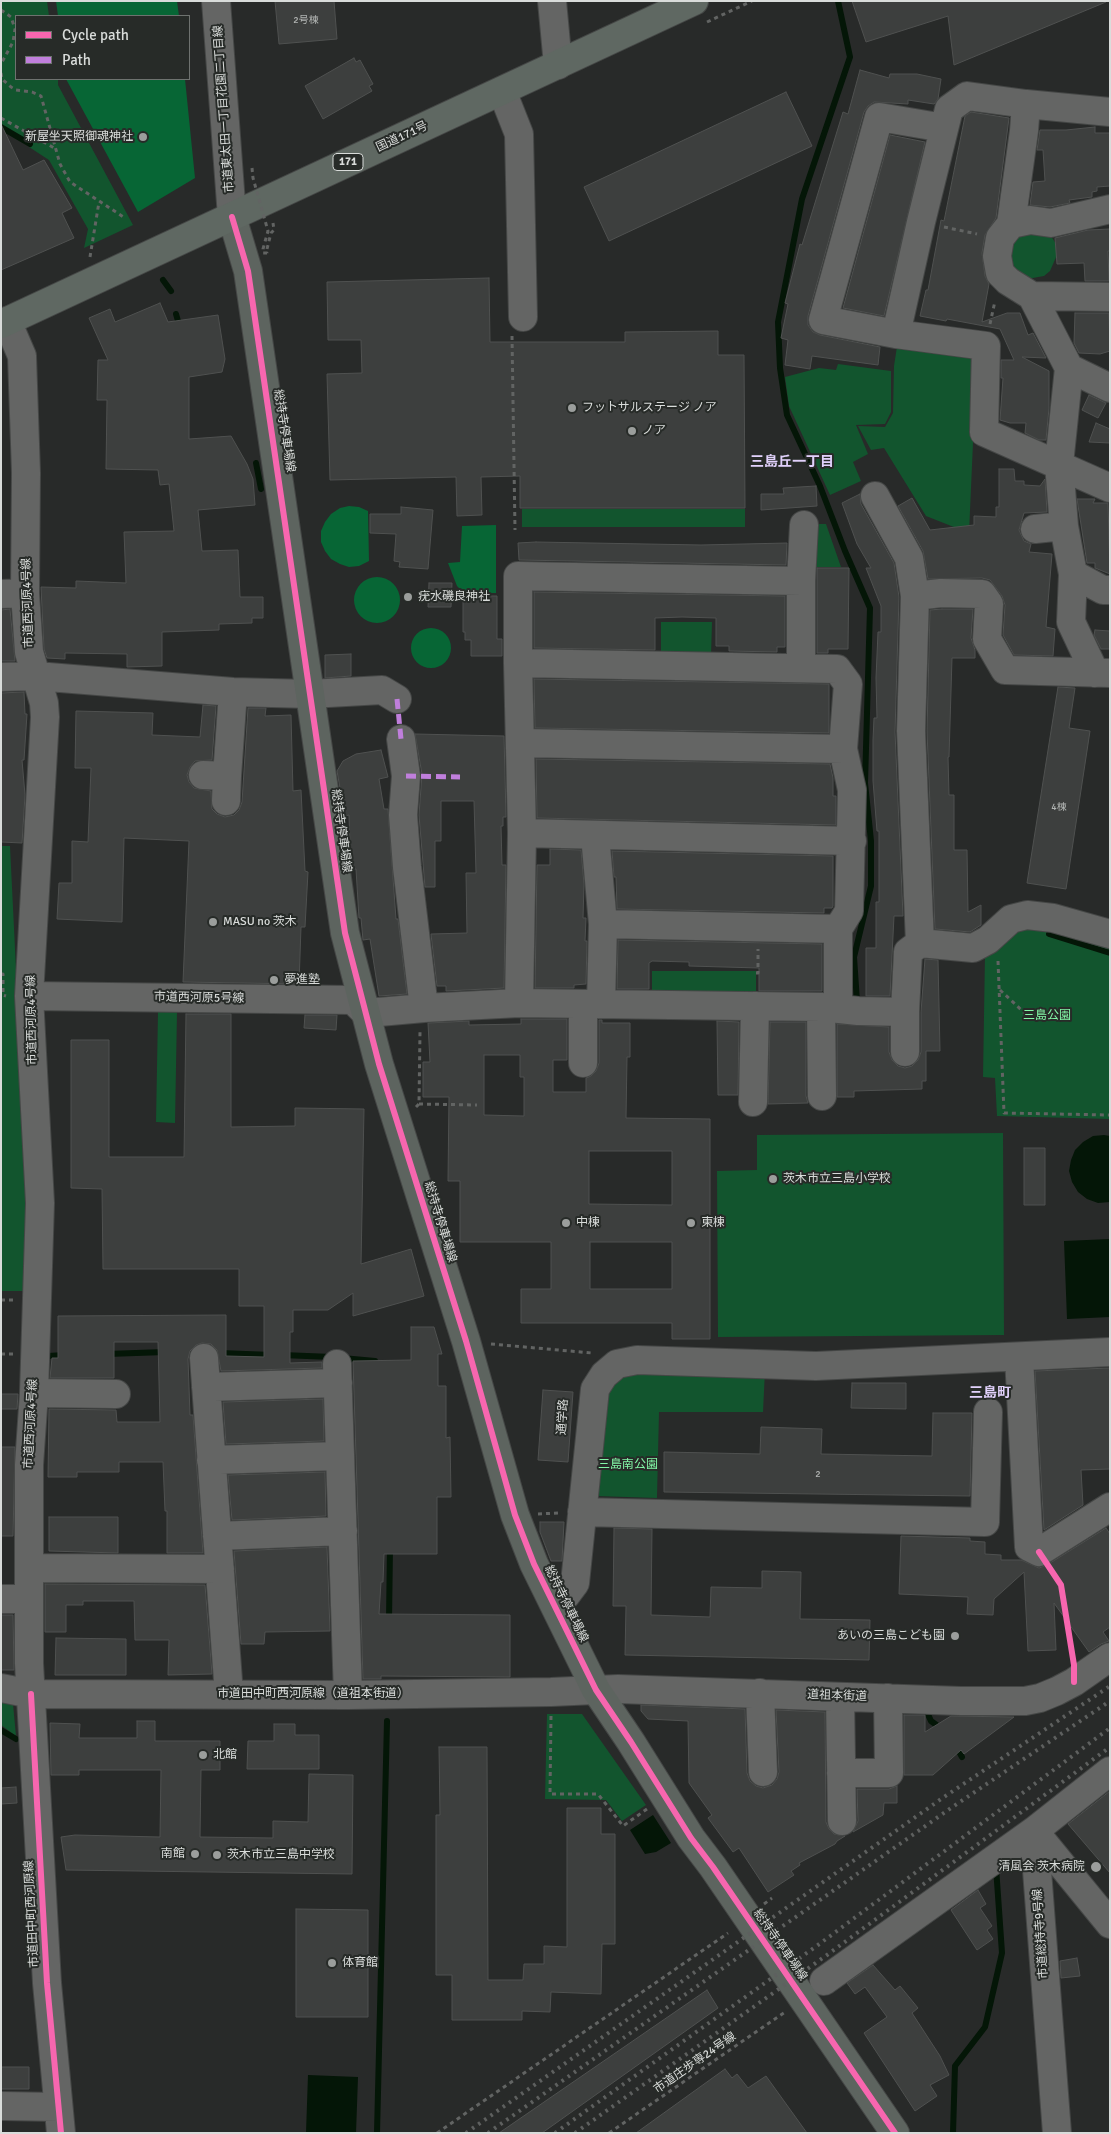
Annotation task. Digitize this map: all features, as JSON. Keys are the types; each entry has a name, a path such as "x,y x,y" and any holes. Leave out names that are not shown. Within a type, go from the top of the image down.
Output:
{"highway":[{"name":"国道171号","path":"4,323 694,1"}],"main road":[{"name":"総持寺停車場線","path":"232,217 248,271 345,933 364,1012 466,1341 515,1515 534,1564 596,1690 691,1838 837,2046 895,2133"}],"street":[{"name":"市道東太田一丁目花園二丁目線","path":"216,1 232,217"},
{"path":"552,1 558,65"},
{"path":"502,91 519,134 522,317"},
{"path":"896,334 949,109 967,96 1110,112"},
{"path":"1026,104 1024,131 1005,231 997,256 1000,273 1008,281 1032,296 1069,368 1059,464 1064,526 1073,574 1071,622 1103,673"},
{"path":"944,128 879,117 823,320 896,334 986,346 984,432 1110,488"},
{"path":"1005,231 1030,220 1051,223 1110,209"},
{"path":"1032,296 1110,297"},
{"name":"市道西河原4号線","path":"4,323 22,356 26,473 13,593 44,703 45,717 29,996 40,1203 34,1393 29,1464 30,1694"},
{"path":"1069,368 1110,388"},
{"path":"875,496 909,558 915,596 911,731 920,942"},
{"path":"801,668 801,582 804,524"},
{"path":"1035,529 1064,526"},
{"path":"1073,574 1103,590 1110,590"},
{"path":"520,1003 522,833 518,576 801,582"},
{"path":"915,596 982,594 989,604 987,639 1005,670 1103,673"},
{"path":"518,663 836,669 848,684 843,749 852,790 849,911 838,929 822,1096"},
{"path":"1,677 36,676 232,692 310,694 382,690 397,699"},
{"path":"219,784 232,692"},
{"path":"401,739 406,776 403,815 407,866 424,1008"},
{"path":"521,743 843,749"},
{"path":"522,833 852,841"},
{"path":"583,1063 602,924 595,836"},
{"path":"905,1052 908,952 920,942 973,948 979,946 1012,919 1018,916 1036,915 1110,934"},
{"path":"602,924 838,929"},
{"name":"市道西河原5号線","path":"29,996 353,1000 364,1012"},
{"path":"364,1012 520,1003 830,1007 858,1011 905,1012"},
{"path":"753,1102 755,1006"},
{"path":"552,1598 566,1595 575,1583 574,1512 595,1389 604,1375 617,1364 637,1360 816,1366 1110,1352"},
{"path":"1019,1357 1029,1547 1038,1552 1110,1507"},
{"path":"204,1358 229,1694"},
{"path":"206,1387 338,1373 348,1695"},
{"path":"34,1393 116,1394"},
{"path":"574,1512 985,1522 988,1412"},
{"path":"211,1460 340,1456"},
{"path":"217,1536 343,1531"},
{"path":"30,1568 220,1569"},
{"path":"1,1599 30,1599"},
{"name":"道祖本街道","path":"596,1690 760,1693 961,1702 1025,1701 1040,1698 1074,1682 1110,1657"},
{"path":"1,1688 30,1694"},
{"name":"市道田中町西河原線（道祖本街道）","path":"30,1694 348,1695 596,1690"},
{"path":"760,1693 763,1772"},
{"name":"市道田中町西河原線","path":"30,1694 47,1983 60,2120"},
{"path":"840,1697 842,1821"},
{"path":"841,1773 889,1773 888,1698"},
{"path":"824,1981 1034,1831 1110,1771"},
{"path":"1034,1831 1110,1924"},
{"name":"市道総持寺9号線","path":"1034,1831 1057,2133"},
{"path":"1,2106 60,2120"}],"path":[{"path":"1,10 11,17 15,29 13,42 1,64"},
{"path":"1,73 2,79 16,90 32,92 41,96 60,164 70,182 126,218"},
{"path":"1,118 57,150"},
{"path":"252,168 268,231 263,249 263,253 267,253 267,255"},
{"path":"90,258 99,202"},
{"path":"267,250 271,233 274,230 273,222"},
{"path":"921,222 1005,231"},
{"path":"986,346 1000,273"},
{"path":"515,530 512,334 523,333 522,317"},
{"path":"997,932 1004,1113 1110,1115"},
{"path":"1000,989 1031,1019"},
{"path":"398,1126 419,1104 420,1012 424,1008"},
{"path":"419,1104 477,1105"},
{"path":"466,1341 598,1354"},
{"path":"515,1515 574,1512"},
{"path":"551,1692 550,1794 598,1794 623,1826 665,1797"},
{"path":"437,2133 728,1933"}],"green space":[{"path":"1,1 47,1 49,15 15,15 15,80 58,80 58,85 133,225 84,248 88,229 49,160 29,147 32,143 1,127"},
{"path":"56,1 177,1 179,15 58,15"},
{"name":"新屋坐天照御魂神社","path":"67,80 185,80 195,178 138,212"},
{"path":"1015,232 1047,232 1053,239 1057,246 1057,255 1050,271 1044,276 1027,279 1011,271 1006,246"},
{"path":"898,340 977,353 969,533 926,516 884,448 871,450 858,426 885,427 893,413 894,366"},
{"path":"838,364 891,371 891,412 885,424 856,425 868,454 853,462 861,481 830,495 789,406 785,377 819,368 836,370"},
{"path":"349,506 359,507 368,511 369,561 359,566 349,567 331,559 321,542 321,531 331,514 340,508"},
{"path":"522,509 745,509 745,527 522,527"},
{"path":"813,524 826,524 841,567 813,567"},
{"path":"496,525 496,593 464,593 457,586 448,563 460,562 462,526"},
{"path":"377,577 390,581 396,587 400,600 396,613 390,619 377,623 364,619 358,613 354,600 358,587 364,581"},
{"path":"661,622 712,622 711,656 661,655"},
{"path":"427,628 435,628 442,631 448,637 451,648 448,659 442,665 435,668 427,668 420,665 414,659 411,652 411,644 414,637 420,631"},
{"path":"1,846 10,846 28,1216 27,1291 1,1291"},
{"name":"三島公園","path":"1030,926 1110,947 1110,1119 997,1116 995,1078 983,1077 985,954 1001,939"},
{"path":"652,971 756,971 756,994 652,994"},
{"path":"158,1012 177,1012 175,1123 156,1122"},
{"path":"1003,1133 1004,1335 718,1337 717,1171 757,1170 757,1135"},
{"name":"三島南公園","path":"765,1370 763,1412 659,1412 657,1498 596,1496 608,1389 623,1371"},
{"path":"1,1693 13,1704 16,1736 1,1725"},
{"path":"547,1714 582,1714 646,1805 622,1821 606,1800 545,1799"}],"shaded area":[{"path":"1093,1136 1110,1136 1110,1202 1098,1203 1087,1199 1078,1192 1072,1182 1069,1171 1075,1150"},
{"path":"1110,1239 1110,1317 1067,1319 1064,1241"},
{"path":"653,1815 671,1843 656,1852 645,1854 630,1830"},
{"path":"308,2075 358,2077 356,2133 306,2133"}],"building":[{"path":"275,1 334,1 337,39 279,44"},
{"path":"852,1 1106,2 954,65 948,16 866,42"},
{"path":"354,58 356,62 360,60 373,84 369,86 372,91 323,119 305,86"},
{"path":"860,70 889,78 890,74 917,74 941,79 938,99 934,104 908,100 908,104 874,102 864,112 808,316 808,325 813,332 880,347 878,365 812,356 810,369 785,365 788,340 781,338 788,304 785,303 800,244 802,245 843,112 848,114"},
{"path":"786,92 812,146 609,241 584,187"},
{"path":"971,112 1009,118 996,218 985,235 982,253 985,276 989,284 982,322 1007,313 1020,313 1028,335 1033,333 1046,358 1022,357 1049,371 1049,408 1046,440 1039,440 1025,433 1026,423 1010,423 1000,420 1003,378 1001,378 1001,360 1014,360 1000,329 920,316 926,290 928,290 941,220 944,221 965,116"},
{"path":"1,124 23,170 44,160 72,208 62,213 74,238 1,270"},
{"path":"1095,127 1095,133 1110,133 1110,186 1097,187 1097,191 1092,192 1092,197 1069,200 1070,203 1050,207 1030,205 1033,182 1045,181 1043,150 1037,150 1040,130"},
{"path":"890,135 925,142 884,316 843,308"},
{"path":"1110,229 1110,251 1108,251 1109,281 1085,281 1084,263 1057,264 1055,238 1088,230"},
{"path":"489,278 490,342 625,342 625,332 718,331 718,355 744,355 745,508 520,508 520,476 481,477 482,515 457,516 456,477 330,480 327,374 362,373 361,340 328,340 327,282"},
{"path":"160,303 168,322 218,315 225,359 222,372 189,377 189,439 231,436 253,479 255,505 198,510 202,551 238,550 240,597 263,597 263,618 252,618 252,623 219,624 219,630 162,632 162,666 127,667 127,654 65,653 65,659 47,658 44,649 41,587 76,588 76,581 126,583 124,532 174,531 169,484 160,485 158,470 106,469 107,400 97,400 98,360 108,360 89,318 110,309 115,322"},
{"path":"1075,313 1109,313 1110,351 1100,354 1079,353 1074,343"},
{"path":"1089,395 1106,403 1098,418 1082,410"},
{"path":"1096,423 1110,429 1110,443 1089,442"},
{"path":"999,469 1014,469 1015,481 1024,481 1024,485 1040,486 1045,479 1047,512 1024,513 1019,530 1024,541 1031,544 1029,552 1052,554 1046,627 1055,629 1053,656 1014,655 1003,635 1005,605 1002,596 990,580 982,578 928,579 923,551 898,506 912,498 930,530 974,525 974,516 996,517 996,507 999,507"},
{"path":"816,486 817,506 761,510 761,494 784,494 783,488"},
{"path":"860,494 861,504 894,563 899,597 895,732 903,916 894,916 890,996 866,996 866,948 876,948 876,902 879,902 879,831 877,831 873,781 873,740 874,718 877,718 876,678 878,632 881,632 881,606 866,568 871,568 857,544 842,503"},
{"path":"1077,499 1095,499 1093,503 1108,503 1110,574 1095,568 1095,563 1087,563"},
{"path":"401,507 433,510 428,569 399,567 400,562 394,561 396,534 370,533 370,514 401,514"},
{"path":"518,543 701,545 787,543 786,565 519,560"},
{"path":"817,568 849,568 848,649 828,649 828,653 817,653"},
{"path":"429,583 452,583 451,607 428,607"},
{"path":"534,592 785,596 785,647 777,647 777,652 729,651 729,646 716,646 716,618 682,617 655,618 655,650 534,648"},
{"path":"463,596 497,596 497,639 502,639 502,656 471,656 471,640 465,640 465,632 463,632"},
{"path":"10,609 15,661 1,661 1,610"},
{"path":"973,609 971,638 975,650 975,658 952,658 948,757 949,795 954,795 954,850 967,850 968,912 981,905 981,925 970,932 935,929 927,731 930,610"},
{"path":"1095,630 1110,631 1110,649 1101,649 1094,635"},
{"path":"351,654 351,676 325,678 325,655"},
{"path":"534,679 829,684 829,733 535,728"},
{"path":"1058,687 1075,688 1069,728 1090,731 1066,889 1027,883"},
{"path":"24,692 25,714 27,714 24,760 22,760 25,795 22,843 1,842 1,693"},
{"path":"203,705 216,706 212,760 195,761 187,775 189,782 194,788 211,791 212,809 217,814 225,817 234,815 239,810 242,802 248,708 266,708 265,716 291,715 293,791 301,790 305,871 308,872 305,927 301,927 299,984 183,982 189,841 124,838 122,922 57,919 59,883 72,883 72,841 88,842 91,768 75,768 76,711 153,713 152,735 200,737"},
{"path":"415,734 504,736 506,817 503,817 503,826 501,826 502,865 506,865 504,988 446,991 446,986 437,986 431,934 467,933 466,873 476,873 474,801 441,801 441,841 435,841 435,887 425,887 419,815 422,774"},
{"path":"381,750 388,777 379,779 384,809 388,809 396,919 398,919 407,994 379,996 370,939 363,940 361,918 359,918 356,869 353,869 350,846 349,815 345,816 337,771 343,761 356,754"},
{"path":"536,759 830,764 833,778 833,796 836,796 836,825 537,818"},
{"path":"550,849 581,850 584,884 583,918 586,918 585,941 587,941 586,984 574,985 574,988 535,988 537,865 550,865"},
{"path":"612,851 833,856 833,906 832,908 824,908 824,913 617,909 616,877 614,877"},
{"path":"618,940 822,944 822,991 759,991 759,968 689,966 689,962 652,961 649,963 649,989 617,989"},
{"path":"925,959 938,960 940,1051 926,1051 926,1081 922,1081 922,1089 854,1091 854,1097 837,1097 837,1024 889,1027 889,1052 892,1060 898,1066 905,1068 912,1066 918,1060 921,1052 921,1012"},
{"path":"186,1014 231,1014 231,1127 295,1126 295,1108 364,1109 361,1264 411,1249 424,1296 353,1316 353,1293 328,1310 293,1310 293,1332 290,1332 290,1363 322,1362 322,1368 221,1371 217,1350 211,1344 202,1343 196,1345 190,1351 188,1359 190,1415 193,1415 203,1553 167,1553 167,1511 165,1511 163,1462 119,1462 119,1472 77,1472 77,1477 48,1477 49,1409 116,1410 117,1422 160,1422 158,1342 114,1342 114,1378 50,1378 52,1358 58,1358 58,1316 226,1315 226,1356 264,1357 264,1306 239,1306 239,1269 103,1269 102,1189 71,1188 71,1040 109,1040 109,1157 184,1157"},
{"path":"305,1015 337,1015 336,1030 304,1028"},
{"path":"521,1019 567,1019 567,1060 553,1060 553,1092 586,1092 586,1078 596,1071 599,1063 599,1020 602,1020 602,1023 630,1023 630,1057 627,1057 626,1118 710,1119 710,1339 672,1339 672,1323 521,1323 521,1289 551,1289 551,1242 460,1242 460,1181 448,1181 449,1097 423,1097 423,1062 430,1062 428,1023 469,1021 469,1025 521,1024","holes":["484,1055 520,1055 520,1077 524,1077 524,1116 484,1115","589,1151 672,1151 672,1205 589,1204","590,1242 672,1242 672,1289 590,1289"]},
{"path":"717,1021 739,1022 738,1095 718,1095"},
{"path":"770,1022 806,1022 806,1096 808,1103 768,1104"},
{"path":"1024,1148 1045,1148 1045,1205 1024,1205"},
{"path":"411,1327 434,1327 442,1354 438,1354 438,1386 446,1386 446,1438 450,1437 451,1497 437,1497 437,1554 384,1554 379,1614 510,1615 510,1677 381,1676 381,1679 363,1679 353,1361 411,1360"},
{"path":"1110,1368 1110,1469 1081,1470 1083,1505 1044,1530 1035,1371"},
{"path":"852,1383 906,1383 906,1409 851,1408"},
{"path":"543,1390 573,1392 568,1462 538,1460"},
{"path":"1,1394 18,1394 17,1409 1,1409"},
{"path":"323,1399 324,1441 226,1444 223,1402"},
{"path":"933,1413 972,1413 970,1496 664,1492 664,1452 760,1454 761,1427 822,1429 821,1454 932,1456"},
{"path":"1,1447 15,1447 13,1536 1,1536"},
{"path":"325,1472 326,1516 232,1520 228,1475"},
{"path":"49,1517 118,1517 118,1553 49,1551"},
{"path":"540,1522 564,1522 562,1561 551,1561 540,1532"},
{"path":"614,1528 652,1529 651,1615 710,1617 711,1587 762,1588 762,1571 801,1572 800,1619 870,1620 869,1660 625,1655 626,1606 613,1606"},
{"path":"1106,1528 1110,1534 1110,1627 1103,1632 1109,1641 1089,1652 1054,1603 1056,1650 1028,1651 1024,1572 994,1599 993,1615 967,1614 968,1597 899,1594 901,1536 970,1538 970,1541 985,1542 985,1554 1001,1555 1001,1560 1021,1560 1039,1568 1047,1565"},
{"path":"327,1547 330,1631 265,1632 264,1644 241,1644 234,1551"},
{"path":"45,1584 205,1585 212,1674 168,1675 169,1640 135,1640 134,1601 83,1601 83,1605 66,1605 66,1632 45,1632"},
{"path":"1,1615 13,1615 14,1670 1,1670"},
{"path":"56,1638 126,1639 126,1675 55,1675"},
{"path":"641,1705 745,1709 747,1773 750,1781 756,1786 763,1788 772,1785 777,1779 779,1772 776,1710 825,1712 826,1822 834,1834 845,1836 835,1844 799,1863 800,1865 791,1871 794,1875 768,1892 739,1848 733,1852 708,1818 712,1815 689,1783 688,1721 648,1719 641,1711"},
{"path":"904,1715 925,1715 925,1732 951,1716 1014,1717 964,1754 961,1750 933,1775 904,1775"},
{"path":"137,1721 155,1721 155,1741 220,1741 220,1770 201,1770 200,1837 273,1838 273,1821 308,1822 309,1774 353,1775 352,1874 66,1870 61,1837 75,1835 160,1837 161,1770 79,1770 79,1775 51,1775 50,1723 80,1724 79,1738 137,1738"},
{"path":"274,1724 295,1724 295,1735 319,1735 319,1769 247,1769 248,1741 274,1741"},
{"path":"439,1747 487,1747 488,1980 523,1980 524,1964 544,1964 544,1946 567,1947 567,1808 601,1808 601,1834 615,1834 615,1944 602,1944 601,1994 551,1992 550,2012 522,2011 522,2020 452,2020 452,1975 436,1975 436,1815 440,1815"},
{"path":"897,1786 897,1803 884,1803 883,1815 853,1832 858,1821 857,1789 889,1789"},
{"path":"16,1787 17,1803 1,1804 1,1788"},
{"path":"1110,1791 1110,1873 1068,1824"},
{"path":"978,1890 986,1904 980,1908 992,1926 987,1930 993,1939 977,1950 951,1910"},
{"name":"体育館","path":"296,1909 368,1910 368,2017 296,2017"},
{"path":"1077,1958 1080,1976 1061,1978 1060,1961"},
{"path":"873,1965 895,1990 900,1986 918,2008 912,2013 940,2056 949,2075 930,2085 937,2096 915,2111 864,2033 887,2017 865,1987 855,1994 847,1983"},
{"path":"707,1990 718,2008 542,2133 499,2133"},
{"path":"1,2067 29,2067 29,2089 1,2089"},
{"path":"725,2069 732,2078 737,2074 748,2088 766,2076 807,2133 636,2133"}],"waterway":[{"path":"838,1 850,57 802,199 778,322 780,368 787,415 820,486 845,551 870,608 865,783 871,841 871,886 854,957 857,1002"},
{"path":"1,127 30,144"},
{"path":"163,280 171,291"},
{"path":"176,314 180,328"},
{"path":"256,463 261,489"},
{"path":"1049,934 1110,953"},
{"path":"107,1354 165,1352"},
{"path":"220,1353 272,1355"},
{"path":"48,1356 65,1355"},
{"path":"282,1355 332,1357"},
{"path":"342,1358 375,1361 375,1363"},
{"path":"389,1621 390,1546"},
{"path":"926,1710 931,1721 942,1729"},
{"path":"377,2133 387,1721"},
{"path":"1,1730 16,1739"},
{"path":"955,1744 962,1757"},
{"path":"953,2133 955,2066 985,2027 1002,1953 996,1867"}],"railway":[{"path":"466,2133 944,1797 1110,1686"},
{"path":"488,2133 951,1808 1110,1701"},
{"path":"555,2133 818,1945 1110,1728"},
{"path":"575,2133 827,1955 1110,1747"}],"marked path":[{"path":"397,699 401,739"},
{"path":"406,776 460,777"}],"cycle path":[{"path":"232,217 248,271 345,933 379,1064 466,1341 515,1515 534,1564 596,1690 691,1838 713,1867 895,2133"},
{"path":"1039,1552 1061,1585 1074,1665 1074,1682"},
{"path":"31,1694 47,1983 61,2133"}],"place":[{"name":"新屋坐天照御魂神社","path":"143,137"},
{"name":"フットサルステージ ノア","path":"572,408"},
{"name":"ノア","path":"632,431"},
{"name":"疣水磯良神社","path":"408,597"},
{"name":"MASU no 茨木","path":"213,922"},
{"name":"夢進塾","path":"274,980"},
{"name":"茨木市立三島小学校","path":"773,1179"},
{"name":"中棟","path":"566,1223"},
{"name":"東棟","path":"691,1223"},
{"name":"あいの三島こども園","path":"955,1636"},
{"name":"北館","path":"203,1755"},
{"name":"南館","path":"195,1854"},
{"name":"茨木市立三島中学校","path":"217,1855"},
{"name":"清風会 茨木病院","path":"1096,1867"},
{"name":"体育館","path":"332,1963"}],"district":[{"name":"三島丘一丁目","path":"792,462"},
{"name":"三島町","path":"990,1393"}]}
